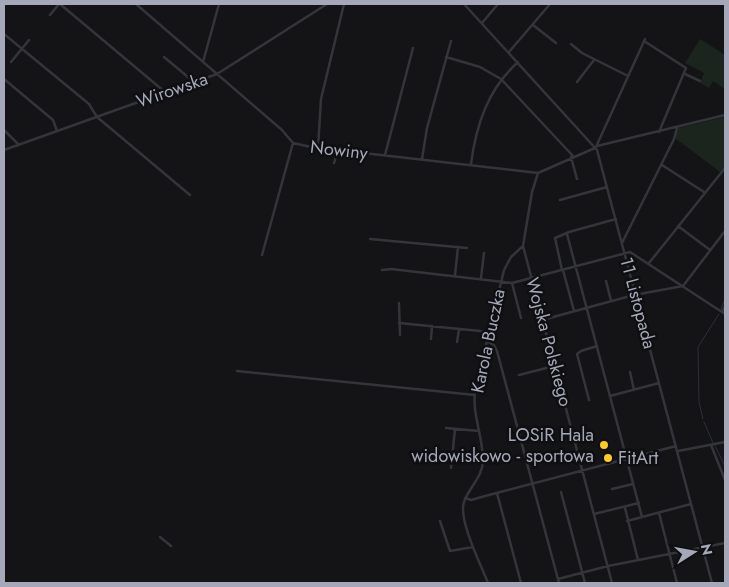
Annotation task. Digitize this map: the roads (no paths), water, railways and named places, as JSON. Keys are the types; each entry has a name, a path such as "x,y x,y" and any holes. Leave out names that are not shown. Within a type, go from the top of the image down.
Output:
{"street":[{"path":"50,15 60,4 165,92"},
{"name":"Nowiny","path":"136,4 282,130 293,142 318,148 538,172"},
{"path":"140,8 144,4"},
{"path":"202,62 218,4"},
{"name":"Wirowska","path":"4,150 217,74 327,4"},
{"path":"318,148 321,99 344,4"},
{"name":"11 Listopada","path":"464,4 596,147 712,583"},
{"path":"482,23 498,4"},
{"path":"509,52 550,4"},
{"path":"533,24 556,43"},
{"path":"4,34 89,104 97,116 190,194"},
{"path":"11,62 29,40"},
{"path":"596,147 644,40 685,65 684,74 659,132"},
{"path":"422,159 426,131 451,41"},
{"path":"571,44 595,60 628,76"},
{"path":"385,155 413,48"},
{"path":"164,57 194,82"},
{"path":"446,57 478,66 501,79 572,157 578,179"},
{"path":"577,82 595,60"},
{"path":"470,164 484,108 501,79 518,62"},
{"path":"684,74 700,80"},
{"path":"4,78 53,120 58,131"},
{"path":"522,247 532,192 538,172 596,147 725,115"},
{"path":"622,243 662,165 677,132 677,127"},
{"path":"4,130 20,144"},
{"path":"263,254 293,142"},
{"path":"334,164 338,150"},
{"path":"662,165 704,192"},
{"path":"649,263 725,168"},
{"path":"560,200 607,187"},
{"path":"574,311 554,240 569,232 616,219"},
{"path":"678,226 710,250"},
{"path":"542,320 611,301 683,286 725,231"},
{"path":"567,234 642,517"},
{"path":"370,239 467,248"},
{"name":"Wojska Polskiego","path":"522,247 532,278 612,583"},
{"name":"Karola Buczka","path":"465,498 481,470 483,459 475,395 501,281 507,264 522,247"},
{"path":"455,275 458,248"},
{"path":"382,270 391,268 512,283 633,252 724,313 725,306"},
{"path":"481,278 484,253"},
{"path":"606,281 611,301"},
{"path":"512,283 521,318"},
{"path":"398,303 400,335"},
{"path":"399,323 490,332"},
{"path":"431,339 432,326"},
{"path":"458,342 459,329"},
{"path":"488,342 494,345 497,351 559,583"},
{"path":"589,400 577,354 581,350 597,346"},
{"path":"519,375 555,366"},
{"path":"237,371 475,395"},
{"path":"630,372 634,390"},
{"path":"610,396 659,383"},
{"path":"446,428 479,431"},
{"path":"451,468 455,429"},
{"path":"678,452 725,442"},
{"path":"711,445 725,480"},
{"path":"488,583 463,515 465,498 471,500 676,446"},
{"path":"612,489 633,483"},
{"path":"561,492 585,583"},
{"path":"497,493 521,583"},
{"path":"594,514 621,507 625,508 639,503"},
{"path":"627,521 691,504"},
{"path":"625,508 638,560"},
{"path":"659,512 677,583"},
{"path":"440,521 450,551 474,546"},
{"path":"160,538 171,546"},
{"path":"558,579 608,566 703,549 725,543"}],"waterway":[{"path":"721,309 725,299"},
{"path":"703,419 699,402 698,347 719,314"},
{"path":"704,422 713,443"},
{"path":"715,446 725,466"}],"place":[{"name":"LOSiR Hala widowiskowo - sportowa","path":"604,445"},
{"name":"FitArt","path":"608,458"}]}
